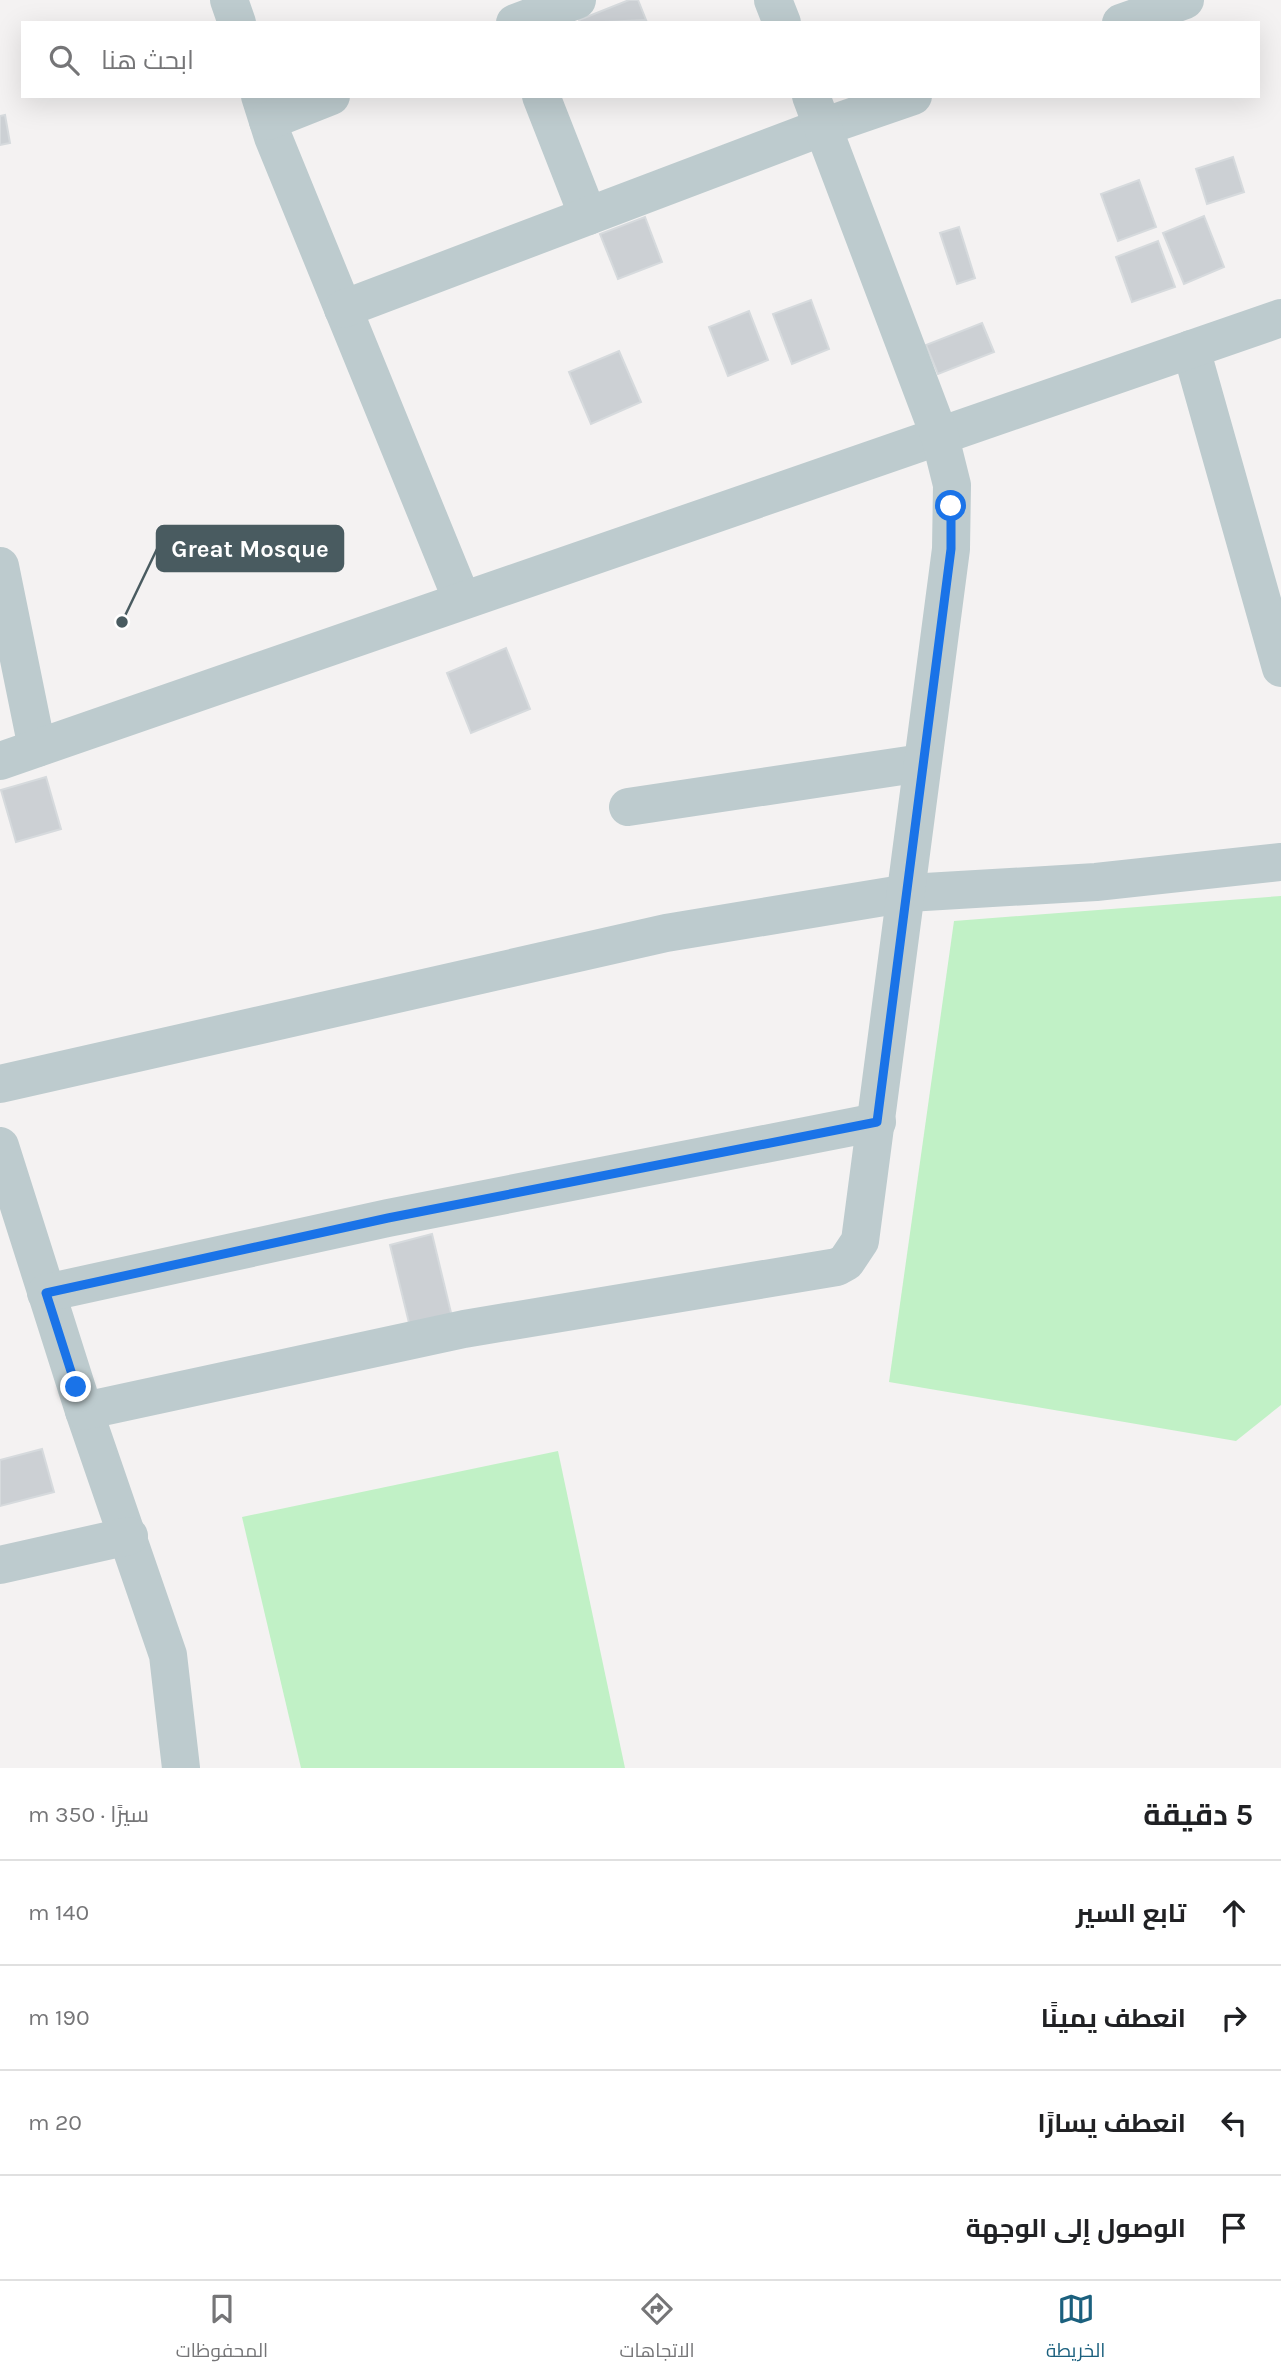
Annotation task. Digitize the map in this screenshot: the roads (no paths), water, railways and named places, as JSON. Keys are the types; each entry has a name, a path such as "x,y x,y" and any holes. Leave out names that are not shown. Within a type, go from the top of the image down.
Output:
{"street":[{"path":"229,0 236,21"},
{"path":"503,0 512,21"},
{"path":"519,21 577,0"},
{"path":"773,0 781,21"},
{"path":"1127,21 1185,0"},
{"path":"321,98 264,109 462,600"},
{"path":"542,98 588,216"},
{"path":"343,309 588,216 817,112 902,98"},
{"path":"84,1410 464,1329 837,1267 846,1262 860,1241 908,893 922,763 951,549 951,485 940,437 817,112"},
{"path":"0,761 1281,318"},
{"path":"1191,349 1281,668"},
{"path":"0,566 37,748"},
{"path":"628,807 922,763"},
{"path":"0,1084 666,933 908,893 1096,882 1281,862"},
{"path":"46,1293 388,1218 877,1122"},
{"path":"0,1146 84,1410 168,1655 181,1768"},
{"path":"0,1565 129,1536"}],"place":[{"name":"Great Mosque","path":"122,622"}]}
